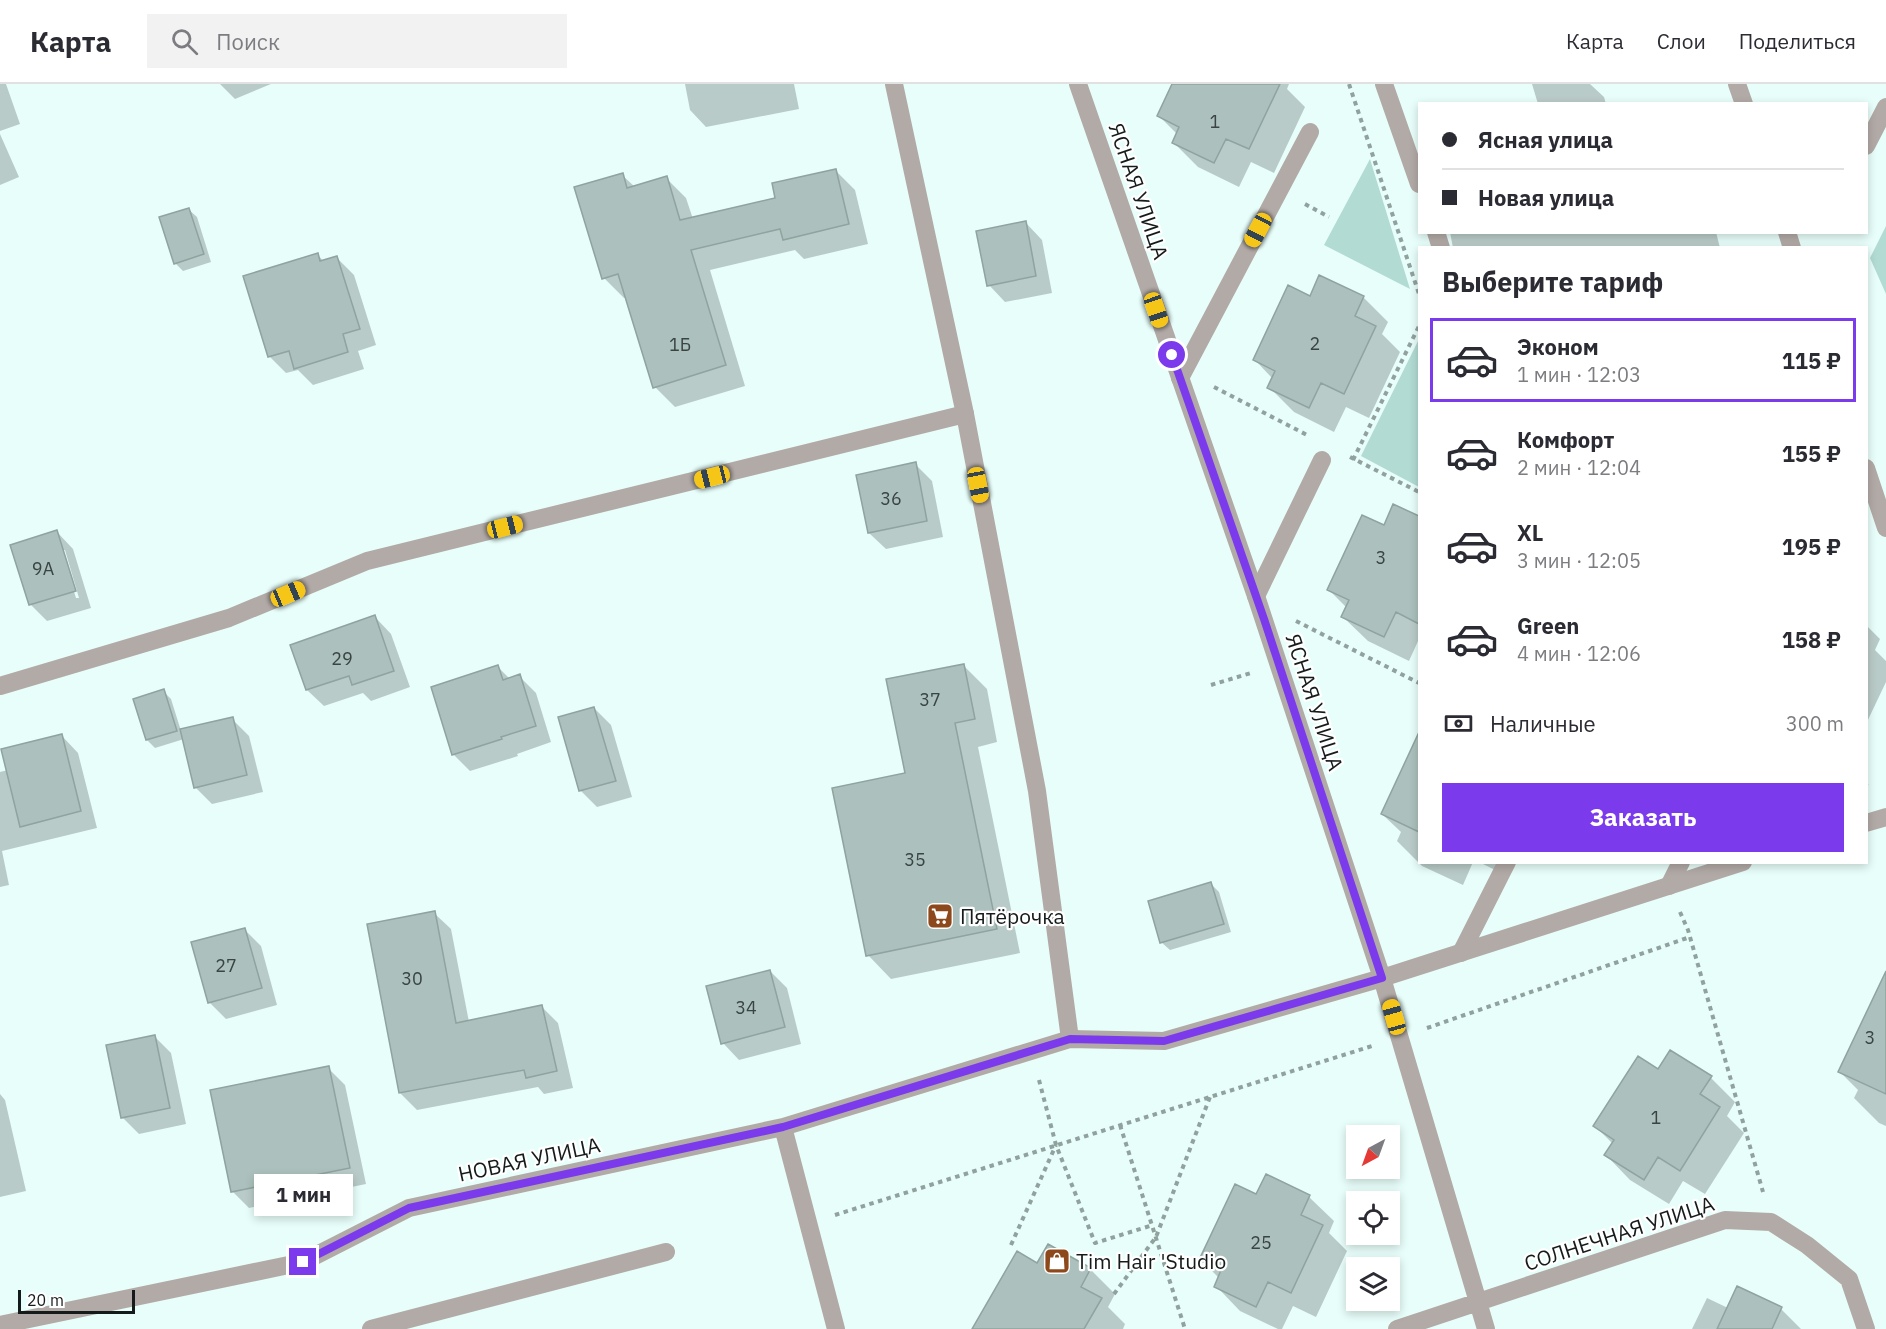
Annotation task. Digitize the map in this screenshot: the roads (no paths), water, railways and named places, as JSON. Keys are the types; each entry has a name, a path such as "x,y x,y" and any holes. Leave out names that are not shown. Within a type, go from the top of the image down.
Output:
{"street":[{"path":"894,84 965,414 1037,791 1070,1039"},
{"name":"ЯСНАЯ УЛИЦА","path":"1078,84 1256,597 1382,978"},
{"path":"1384,84 1418,181"},
{"path":"1737,84 1743,102"},
{"path":"1868,142 1886,107"},
{"path":"1180,378 1310,132"},
{"path":"0,686 229,618 368,561 965,414"},
{"path":"1256,597 1322,460"},
{"path":"1868,473 1884,517"},
{"path":"1868,822 1886,817"},
{"path":"1461,953 1506,864"},
{"path":"1669,886 1680,864"},
{"path":"1486,1329 1382,978 1737,864"},
{"name":"НОВАЯ УЛИЦА","path":"0,1325 303,1262 409,1208 783,1127 1070,1039 1164,1041 1382,978"},
{"path":"783,1127 836,1329"},
{"name":"СОЛНЕЧНАЯ УЛИЦА","path":"1397,1329 1478,1304 1725,1220 1771,1222 1807,1245 1849,1279 1866,1329"},
{"path":"370,1329 666,1252"}],"place":[{"name":"Пятёрочка","path":"940,916"},
{"name":"Tim Hair 'Studio","path":"1057,1261"}]}
